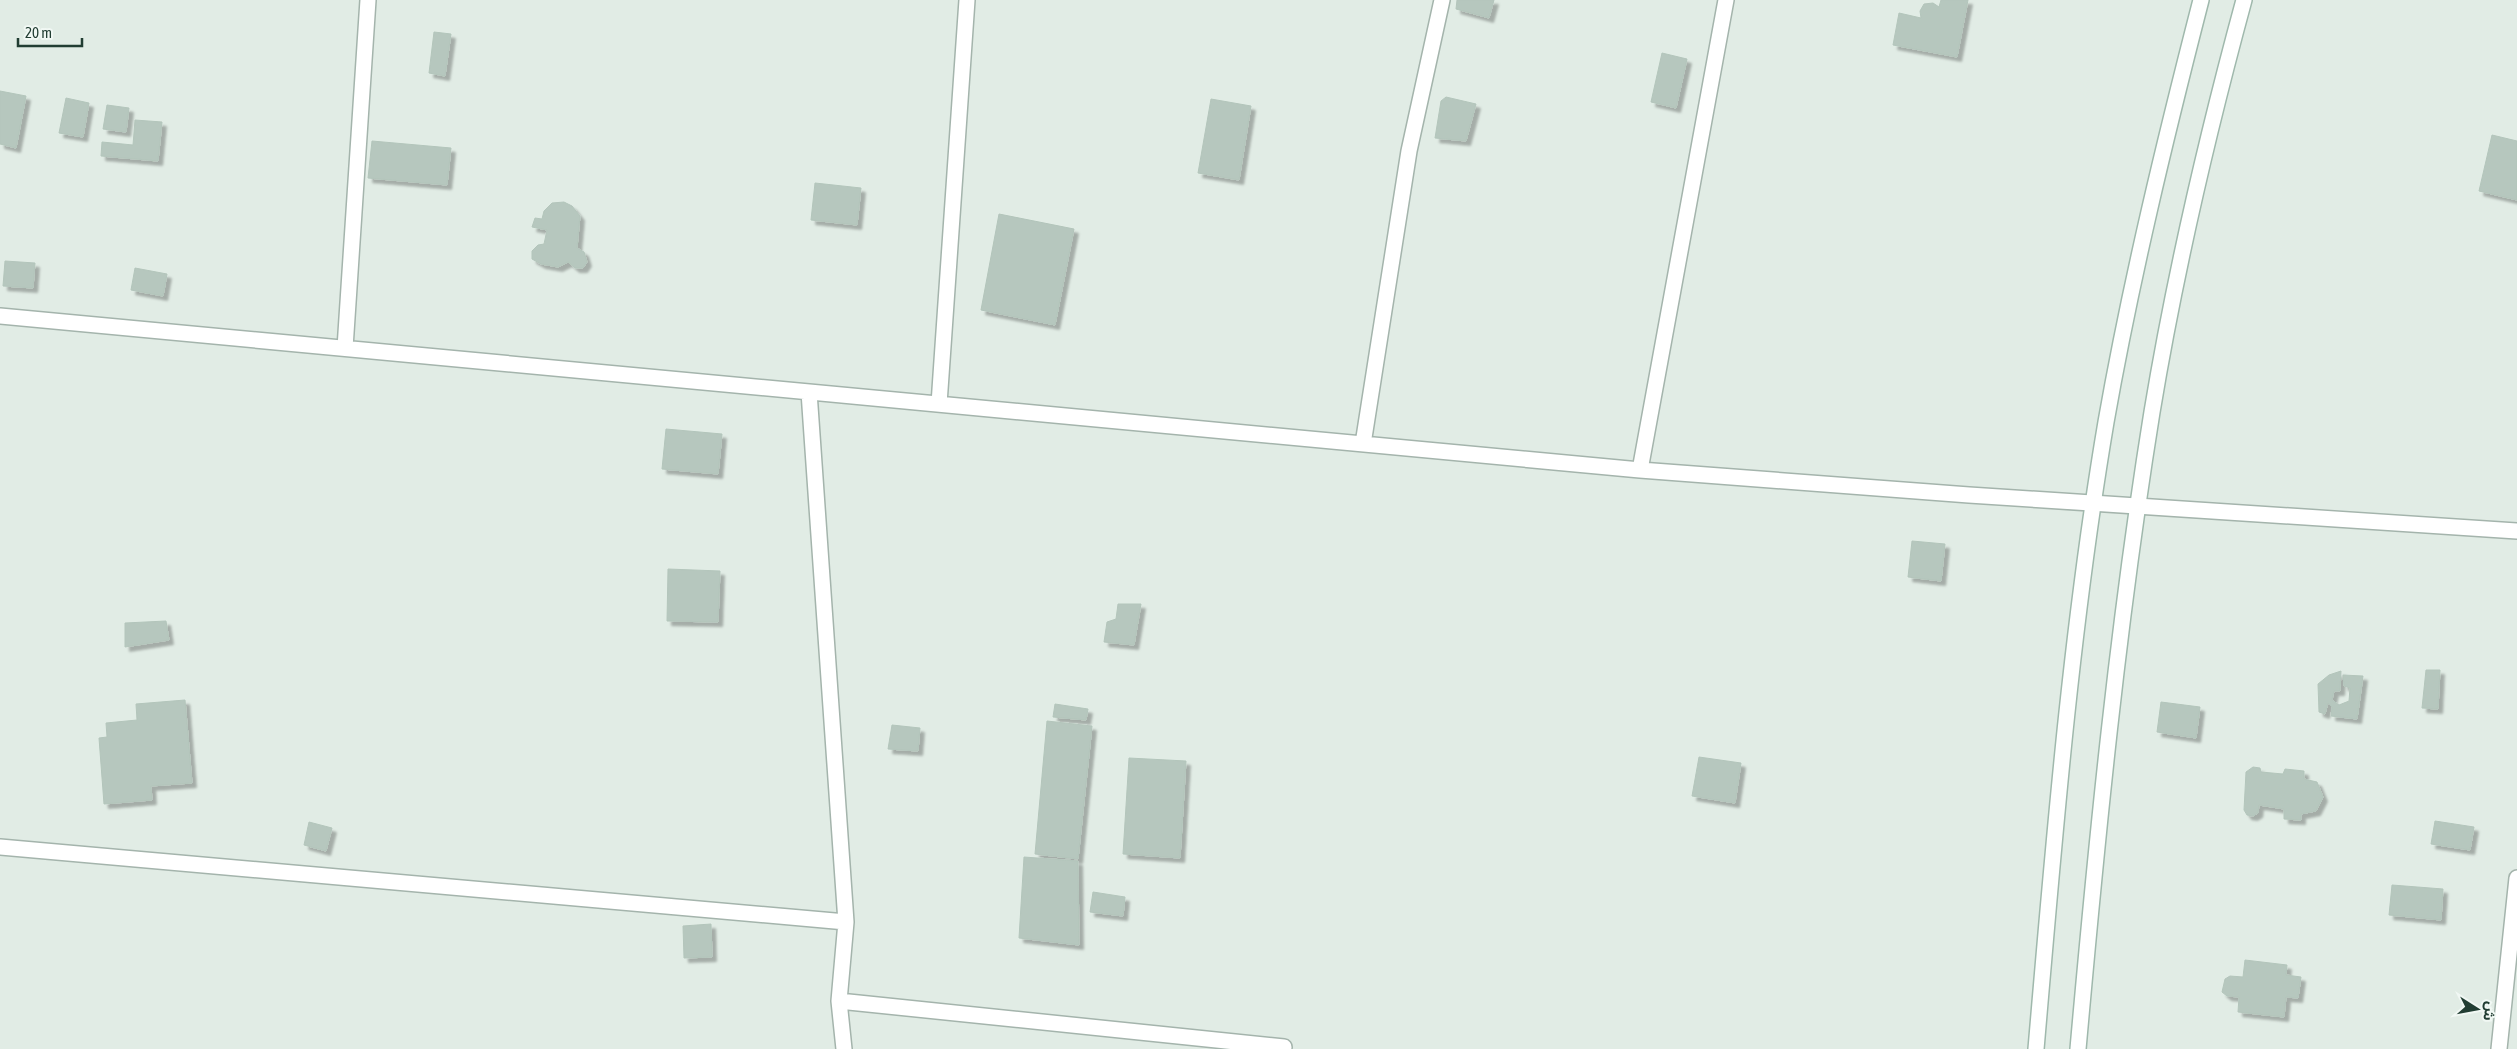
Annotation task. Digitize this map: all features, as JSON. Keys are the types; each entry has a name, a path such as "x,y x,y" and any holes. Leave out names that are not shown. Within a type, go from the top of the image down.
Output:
{"street":[{"path":"345,348 368,0"},
{"path":"939,404 967,0"},
{"path":"1363,444 1409,151 1442,0"},
{"path":"1640,470 1726,0"},
{"path":"2036,1049 2060,784 2094,503 2137,262 2157,172 2201,0"},
{"path":"2078,1049 2123,616 2152,411 2180,267 2212,125 2244,0"},
{"path":"0,316 1640,470 2517,531"},
{"path":"809,392 846,922 839,1001 844,1049"},
{"path":"0,847 846,922"},
{"path":"2499,1049 2517,878"},
{"path":"839,1001 1284,1047"}],"building":[{"path":"1457,0 1494,0 1489,18 1456,9"},
{"path":"1941,0 1968,0 1957,57 1893,45 1899,13 1921,18 1920,11 1924,4 1933,3 1939,7"},
{"path":"434,32 451,34 445,76 429,73"},
{"path":"1662,53 1687,59 1676,108 1651,102"},
{"path":"0,91 26,96 16,148 0,144"},
{"path":"1446,97 1476,104 1466,141 1435,138 1441,101"},
{"path":"66,98 89,103 83,137 59,133"},
{"path":"1211,99 1251,106 1239,180 1198,173"},
{"path":"107,105 129,108 126,132 103,129"},
{"path":"135,120 162,122 158,161 101,156 102,142 133,145"},
{"path":"2492,135 2517,141 2517,200 2479,191"},
{"path":"372,141 451,148 447,185 368,178"},
{"path":"815,183 861,188 857,225 811,220"},
{"path":"564,202 572,206 580,216 577,248 584,252 587,262 583,268 575,268 568,262 558,267 541,264 532,259 532,251 538,245 544,244 547,230 532,227 535,218 542,219 544,211 552,203"},
{"path":"999,214 1074,229 1055,325 981,310"},
{"path":"5,261 35,263 33,288 3,286"},
{"path":"135,268 167,274 163,296 131,290"},
{"path":"666,429 722,434 718,474 662,469"},
{"path":"1912,541 1945,544 1941,581 1908,577"},
{"path":"668,569 720,571 718,622 667,621"},
{"path":"1118,604 1141,604 1134,645 1104,642 1107,622 1116,619"},
{"path":"166,621 169,640 125,647 125,623"},
{"path":"2426,670 2440,670 2438,709 2422,708"},
{"path":"2341,671 2340,691 2334,691 2332,700 2339,705 2349,701 2350,688 2344,686 2343,675 2363,676 2357,719 2331,716 2332,707 2328,703 2325,714 2319,712 2318,684 2329,675"},
{"path":"185,700 192,783 151,786 152,800 104,804 99,738 107,737 106,723 137,720 136,704"},
{"path":"2161,702 2200,707 2196,738 2157,732"},
{"path":"1055,704 1088,709 1086,720 1053,717"},
{"path":"1047,721 1092,726 1078,859 1035,854"},
{"path":"892,725 920,728 918,751 888,749"},
{"path":"1699,757 1741,763 1735,803 1692,796"},
{"path":"1129,758 1186,761 1180,858 1123,854"},
{"path":"2253,767 2260,768 2261,772 2283,774 2285,769 2304,771 2304,779 2317,782 2323,797 2316,811 2301,814 2301,820 2284,819 2284,809 2259,805 2258,813 2253,816 2247,815 2244,810 2246,772"},
{"path":"2435,821 2474,827 2470,850 2431,844"},
{"path":"309,822 332,828 326,851 304,845"},
{"path":"1024,857 1078,861 1079,945 1019,938"},
{"path":"2392,885 2443,889 2441,920 2389,915"},
{"path":"1093,892 1125,897 1123,916 1090,912"},
{"path":"711,924 712,957 684,958 683,926"},
{"path":"2245,960 2287,965 2286,975 2301,977 2298,998 2286,997 2284,1017 2238,1012 2239,997 2227,996 2222,992 2225,979 2230,976 2243,977"}]}
